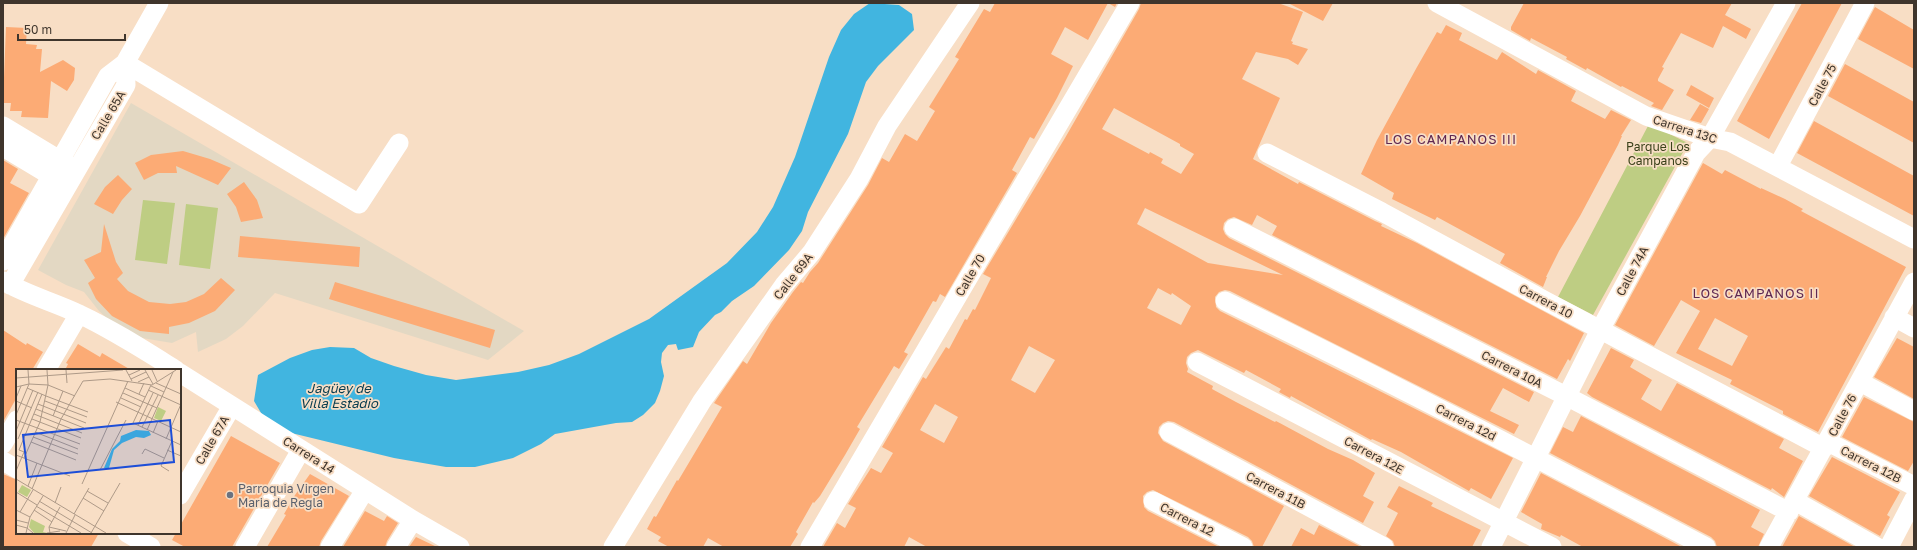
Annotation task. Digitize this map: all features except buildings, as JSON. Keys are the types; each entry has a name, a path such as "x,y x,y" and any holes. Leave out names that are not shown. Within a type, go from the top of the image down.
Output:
{"street":[{"path":"158,3 125,63 359,204 399,143"},
{"name":"Calle 69A","path":"613,547 702,401 784,285 812,252 859,179 896,114 970,3"},
{"name":"Calle 70","path":"810,547 1130,3"},
{"name":"Carrera 13C","path":"1437,3 1646,116 1710,138 1730,142 1914,239"},
{"name":"Calle 74A","path":"1491,547 1600,330 1696,153 1710,138 1786,3"},
{"name":"Calle 75","path":"1778,166 1865,3"},
{"name":"Calle 65A","path":"6,283 64,173 108,76 125,63"},
{"path":"3,126 64,173"},
{"path":"3,147 64,173"},
{"name":"Carrera 10","path":"1268,153 1389,215 1600,330 1826,445"},
{"name":"Calle 65A","path":"3,261 64,173"},
{"name":"Carrera 10A","path":"1234,228 1566,396 1877,547"},
{"name":"Calle 76","path":"1769,547 1914,282"},
{"path":"6,283 79,314 174,369"},
{"name":"Carrera 12d","path":"1225,301 1350,362 1536,457 1706,547"},
{"path":"47,369 79,314"},
{"path":"1894,318 1914,328"},
{"name":"Carrera 12E","path":"1197,362 1552,547"},
{"name":"Carrera 14","path":"181,374 413,520 460,547"},
{"path":"1860,382 1914,411"},
{"name":"Calle 67A","path":"181,493 232,406"},
{"path":"3,444 16,422"},
{"name":"Carrera 11B","path":"1169,432 1384,547"},
{"name":"Carrera 12B","path":"1826,445 1914,486"},
{"path":"245,547 301,450"},
{"path":"3,461 16,468"},
{"path":"330,547 365,490"},
{"path":"1889,547 1914,499"},
{"name":"Carrera 12","path":"1153,501 1243,547"},
{"path":"396,547 413,520"},
{"path":"129,534 150,547 157,534"}],"shaded area":[{"path":"131,103 524,331 488,360 275,293 243,326 226,339 198,352 196,332 172,343 142,338 114,325 99,311 84,292 66,285 38,270"}],"green space":[{"name":"Parque Los Campanos","path":"1649,124 1688,143 1593,315 1558,297"},
{"path":"143,200 175,203 167,264 135,260"},
{"path":"186,204 218,208 210,269 179,265"}],"water":[{"name":"Jagüey de Villa Estadio","path":"870,3 899,5 912,14 914,30 878,66 866,82 848,134 808,212 802,231 789,250 754,286 715,315 699,332 693,347 678,350 676,344 668,345 662,353 661,362 664,376 660,391 655,403 643,415 632,422 616,423 555,434 541,444 513,458 475,467 446,467 394,458 279,430 264,418 254,401 258,375 290,358 312,350 330,347 354,348 371,358 394,366 426,375 456,380 518,372 549,365 579,354 649,319 727,263 757,232 773,207 795,157 829,57 841,30 854,14"}],"place":[{"name":"Parroquia Virgen Maria de Regla","path":"230,495"}],"district":[{"name":"LOS CAMPANOS III","path":"1451,139"},
{"name":"LOS CAMPANOS II","path":"1756,293"}]}
